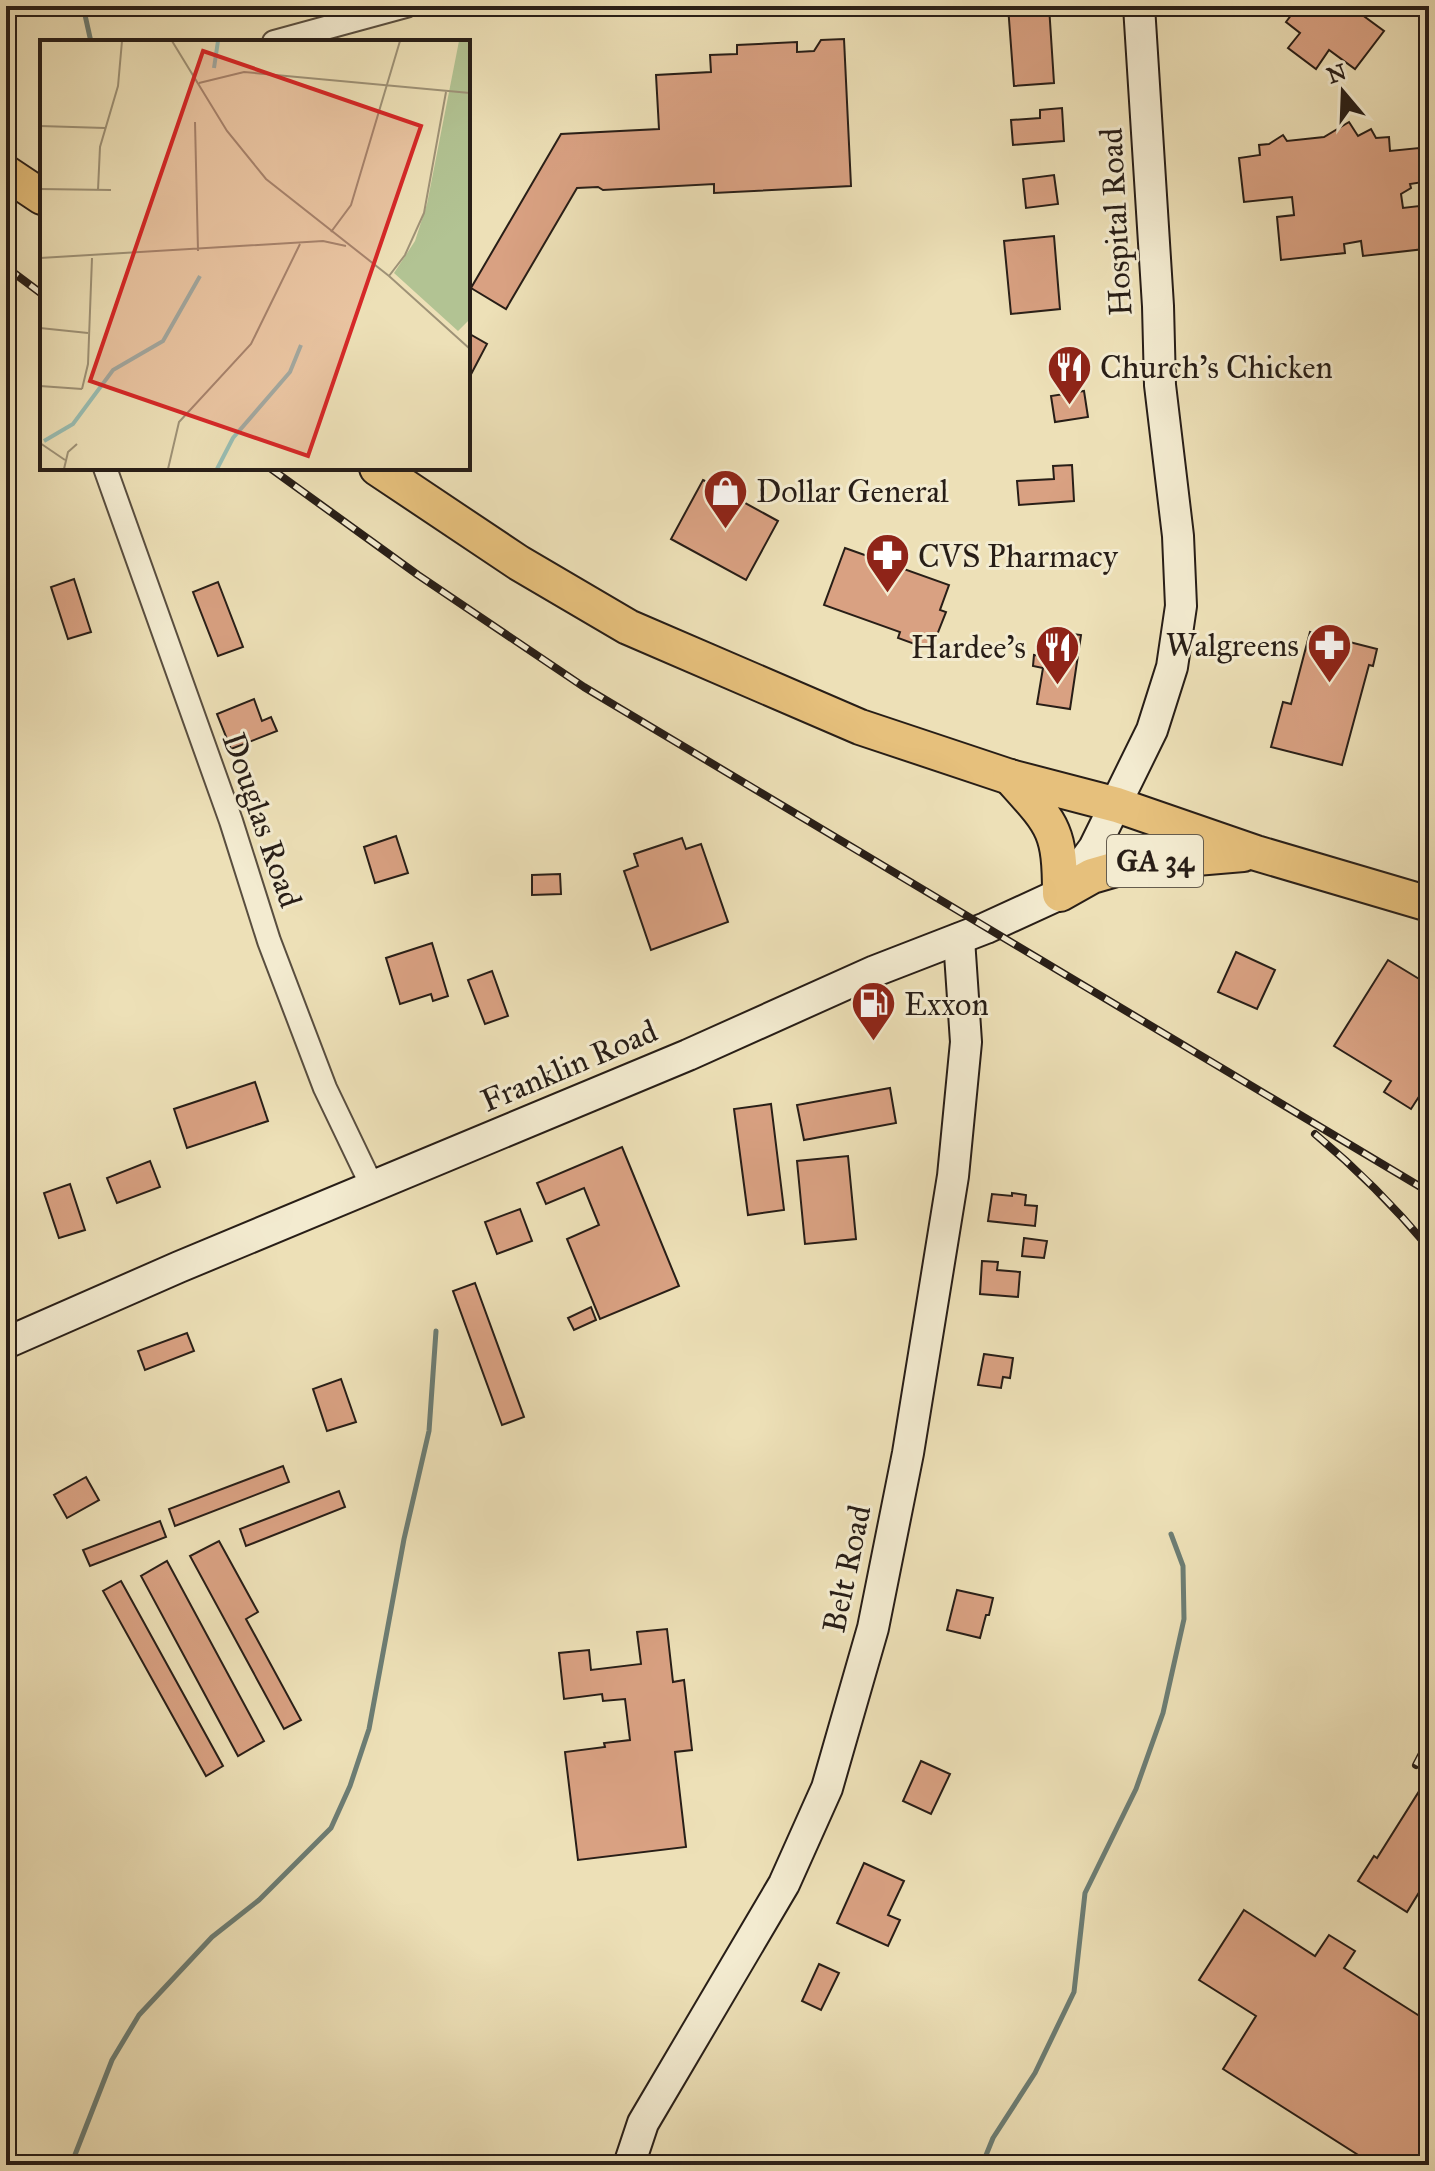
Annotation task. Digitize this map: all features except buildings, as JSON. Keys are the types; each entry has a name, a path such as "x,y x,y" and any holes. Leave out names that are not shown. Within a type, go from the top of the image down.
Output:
{"main road":[{"path":"6,173 40,194"},
{"path":"380,470 519,563 628,627 860,727 1010,777 1117,805 1256,853 1429,904"},
{"path":"1010,777 1053,829 1060,858 1060,894"},
{"name":"GA 34","path":"1060,894 1092,876 1137,863 1256,853"}],"street":[{"path":"281,40 406,6"},
{"name":"Hospital Road","path":"1117,805 1152,730 1172,667 1181,606 1178,536 1160,385 1139,6"},
{"name":"Douglas Road","path":"106,470 231,821 269,941 325,1088 372,1186"},
{"name":"Franklin Road","path":"6,1343 1060,894 1094,848 1117,805"},
{"name":"Belt Road","path":"629,2165 643,2123 789,1872 827,1788 873,1628 908,1453 953,1176 966,1042 959,939"}],"waterway":[{"path":"83,6 91,40"},
{"path":"71,2165 112,2060 139,2015 212,1937 259,1900 331,1828 350,1786 369,1729 404,1539 429,1431 436,1331"},
{"path":"982,2165 993,2138 1035,2073 1074,1992 1085,1893 1136,1789 1163,1713 1184,1619 1183,1566 1171,1534"}],"railway":[{"path":"6,267 40,292"},
{"path":"273,470 418,575 584,687 1429,1192"},
{"path":"1315,1134 1375,1188 1429,1248"},
{"path":"1416,1765 1429,1740"}],"place":[{"name":"Church's Chicken","path":"1069,406"},
{"name":"Dollar General","path":"725,530"},
{"name":"CVS Pharmacy","path":"887,595"},
{"name":"Walgreens","path":"1330,684"},
{"name":"Hardee's","path":"1057,686"},
{"name":"Exxon","path":"873,1043"}]}
